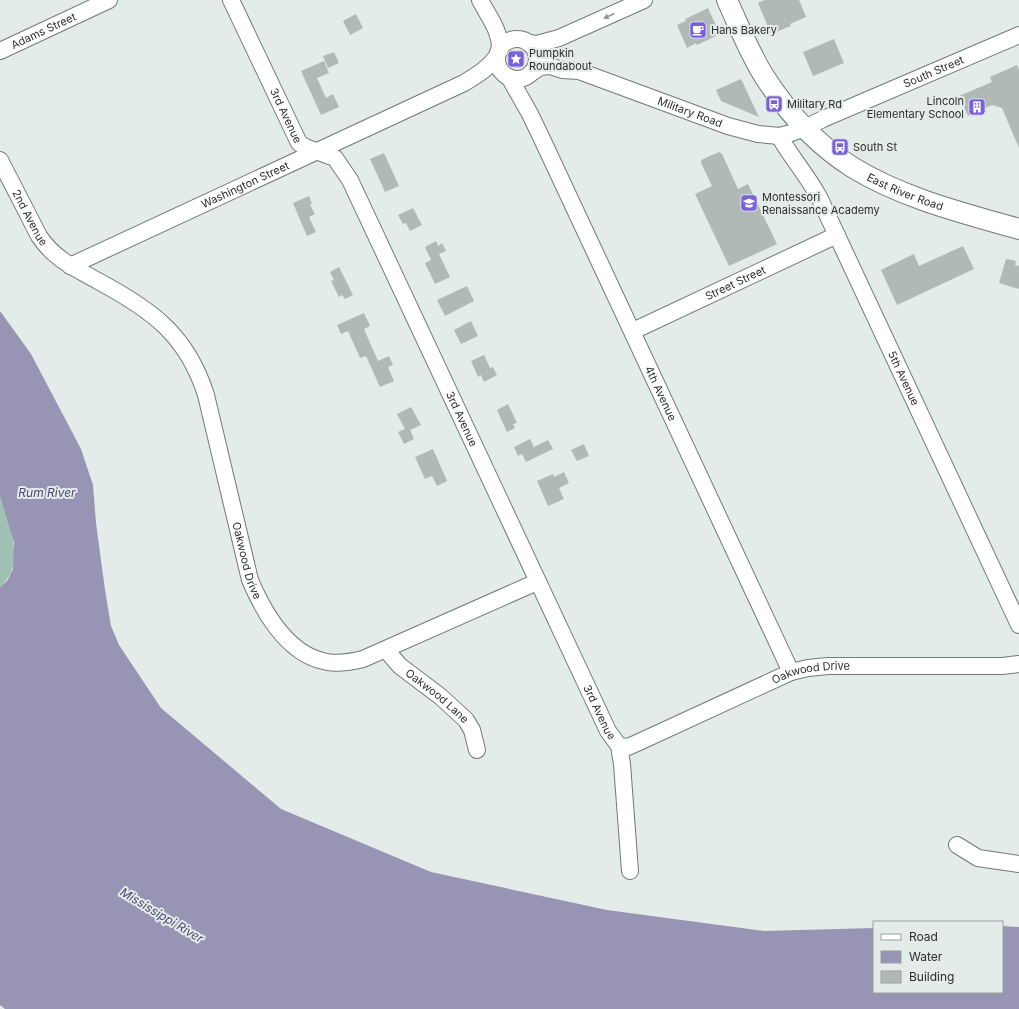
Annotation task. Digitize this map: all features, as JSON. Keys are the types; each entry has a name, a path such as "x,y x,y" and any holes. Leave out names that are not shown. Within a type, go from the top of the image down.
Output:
{"main road":[{"path":"727,0 764,76 779,98 805,128"},
{"name":"East River Road","path":"805,128 824,146 852,167 888,185 944,208 1019,229"}],"street":[{"name":"Adams Street","path":"0,51 109,0"},
{"name":"3rd Avenue","path":"231,0 299,143 305,147 335,158 350,180 537,582 608,731 618,746 622,764 630,871"},
{"path":"480,0 500,41 498,65 500,71 507,76 517,79 529,74 536,63 536,57 528,44 514,36 488,14"},
{"path":"498,53 506,42 512,40 528,44 537,44 559,38 644,0"},
{"name":"South Street","path":"805,128 1019,35"},
{"name":"Military Road","path":"528,44 547,57 572,65 579,72"},
{"name":"Washington Street","path":"70,266 464,83 485,70 492,63 498,53"},
{"name":"Military Road","path":"529,74 540,67 550,66 562,70 579,72 728,126 758,134 779,136 805,128"},
{"name":"4th Avenue","path":"529,74 526,84 530,114"},
{"name":"Washington Street","path":"464,83 492,75 507,76"},
{"name":"4th Avenue","path":"507,76 530,114 633,331 791,672"},
{"name":"5th Avenue","path":"779,136 788,152 812,184 1019,625"},
{"name":"2nd Avenue","path":"0,160 46,246 54,255 70,266"},
{"name":"Street Street","path":"633,331 837,235"},
{"name":"Oakwood Drive","path":"70,266 104,284 159,319 174,334 189,356 200,376 206,395 250,580 259,599 282,634 291,644 305,654 326,662 351,662 363,659 537,582"},
{"name":"Oakwood Lane","path":"386,650 400,666 441,697 466,720 472,730 477,750"},
{"name":"Oakwood Drive","path":"618,746 628,747 791,672 808,668 828,666 1002,666 1019,664"},
{"path":"957,844 978,858 1019,864"}],"green space":[{"path":"0,496 11,531 14,544 14,556 13,567 8,578 0,587"}],"water":[{"path":"0,311 31,354 81,449 93,485 96,523 105,590 111,626 119,645 161,708 281,809 431,872 607,910 764,931 873,928 873,993 1003,993 1003,926 1019,927 1019,1009 5,1009 0,1005 0,587 7,581 13,569 14,543 0,496"}],"building":[{"path":"765,0 799,0 806,17 790,24 791,26 771,34 758,3"},
{"name":"Hans Bakery","path":"708,8 720,34 687,48 677,25 686,21 685,19"},
{"path":"356,14 363,28 350,35 343,21"},
{"path":"834,39 844,63 813,76 803,52"},
{"path":"334,52 339,63 328,68 323,56"},
{"path":"324,61 329,73 317,78 326,98 333,94 339,107 321,115 301,71"},
{"name":"Lincoln Elementary School","path":"1017,65 1019,70 1019,148 1002,108 992,105 968,116 959,96 992,82 990,77"},
{"path":"741,79 759,117 721,101 716,90"},
{"path":"719,152 722,154 738,189 748,184 777,244 729,266 695,194 712,186 701,161"},
{"path":"384,153 399,186 385,192 370,159"},
{"path":"309,196 312,204 310,205 315,214 309,217 316,232 307,236 293,203"},
{"path":"413,208 422,225 410,231 406,223 403,224 398,215"},
{"path":"436,241 438,246 442,243 446,251 439,254 450,277 435,284 425,263 431,260 425,247"},
{"path":"963,246 974,269 897,305 881,270 914,254 919,266"},
{"path":"1006,259 1016,261 1015,265 1019,266 1019,289 999,283"},
{"path":"339,267 353,295 345,299 342,295 339,297 331,281 334,280 330,272"},
{"path":"467,286 474,301 445,316 437,300"},
{"path":"364,313 370,326 364,329 378,361 389,356 393,365 388,367 394,381 380,387 366,356 360,358 348,331 341,334 337,325"},
{"path":"471,321 478,336 461,344 454,330"},
{"path":"484,355 490,368 493,367 497,375 484,382 481,375 478,377 471,361"},
{"path":"508,404 517,423 513,424 515,428 507,432 497,410"},
{"path":"411,407 421,425 410,430 414,439 404,444 398,432 405,429 397,414"},
{"path":"530,439 534,447 548,440 553,449 526,462 522,454 518,456 514,447"},
{"path":"584,444 589,456 577,461 571,450"},
{"path":"433,449 447,481 437,486 432,476 425,479 415,457"},
{"path":"564,472 569,483 559,488 564,499 548,506 537,481 553,474 554,477"}],"place":[{"name":"Hans Bakery","path":"698,30"},
{"name":"Pumpkin Roundabout","path":"516,59"},
{"name":"Military Rd","path":"774,104"},
{"name":"Lincoln Elementary School","path":"977,107"},
{"name":"South St","path":"840,147"},
{"name":"Montessori Renaissance Academy","path":"749,203"}],"water label":[{"name":"Rum River","path":"47,492"},
{"name":"Mississippi River","path":"162,915"}]}
